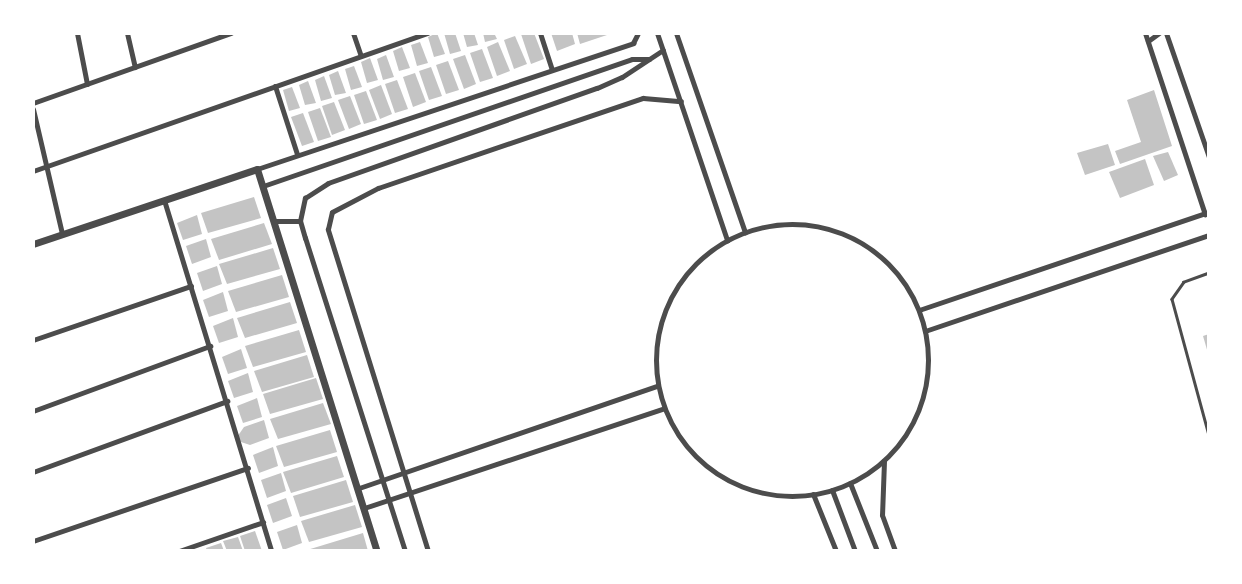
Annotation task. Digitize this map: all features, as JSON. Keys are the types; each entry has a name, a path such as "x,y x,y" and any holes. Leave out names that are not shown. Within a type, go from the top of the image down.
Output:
{"street":[{"path":"76,33 87,84"},
{"path":"127,33 135,67"},
{"path":"33,103 231,33"},
{"path":"353,33 361,56"},
{"path":"33,171 428,33"},
{"path":"540,33 552,69"},
{"path":"657,33 727,240"},
{"path":"676,33 745,232"},
{"path":"919,310 1207,213 1145,33"},
{"path":"1149,41 1159,33"},
{"path":"1166,33 1209,158"},
{"path":"33,244 633,43 638,35"},
{"path":"405,551 300,221 305,198 328,183 597,88 652,59 663,50"},
{"path":"263,186 632,59 652,59"},
{"path":"275,86 297,154"},
{"path":"428,551 328,229 332,212 378,188 643,98 681,101"},
{"path":"33,109 62,234"},
{"path":"257,169 377,551"},
{"path":"164,200 248,468 271,551"},
{"path":"274,221 300,221"},
{"path":"779,224 814,226 848,236 894,271 919,310 925,331 928,366 922,401 907,433 884,460 850,483 813,494 772,494 723,478 678,435 664,408 657,386 655,351 667,307 677,286 699,260 727,240 745,232 779,224"},
{"path":"925,331 1209,235"},
{"path":"33,340 191,286"},
{"path":"33,411 210,346"},
{"path":"359,488 657,386"},
{"path":"33,472 227,401"},
{"path":"364,508 664,408"},
{"path":"884,460 882,515 895,551"},
{"path":"33,541 248,468"},
{"path":"850,483 877,551"},
{"path":"832,490 855,551"},
{"path":"813,494 835,551"},
{"path":"179,551 263,522"}],"lane":[{"path":"1209,273 1184,282 1172,299 1209,435"}],"building":[{"path":"437,33 445,54 434,57 428,37"},
{"path":"444,33 455,33 461,51 450,54"},
{"path":"463,33 474,33 478,45 467,47"},
{"path":"483,33 494,33 497,39 485,42"},
{"path":"534,33 544,59 531,64 521,34"},
{"path":"551,33 572,33 575,44 557,51"},
{"path":"577,33 610,33 610,34 580,44"},
{"path":"515,36 527,64 514,69 504,40"},
{"path":"420,42 428,63 417,66 411,45"},
{"path":"498,42 510,71 497,76 487,47"},
{"path":"402,47 410,68 399,71 393,51"},
{"path":"482,49 493,78 480,82 470,53"},
{"path":"386,55 394,77 383,80 377,59"},
{"path":"465,55 476,84 464,89 453,59"},
{"path":"370,58 378,80 367,83 361,62"},
{"path":"448,61 459,90 446,94 436,65"},
{"path":"354,66 362,87 351,90 345,69"},
{"path":"431,67 442,96 429,100 419,71"},
{"path":"338,71 346,93 335,95 329,75"},
{"path":"415,73 426,102 413,107 403,77"},
{"path":"324,76 332,98 321,101 315,80"},
{"path":"397,80 408,109 395,113 385,84"},
{"path":"308,81 316,103 305,105 299,85"},
{"path":"381,85 392,114 380,119 369,90"},
{"path":"292,87 300,108 289,111 283,90"},
{"path":"1154,90 1172,146 1120,164 1115,151 1141,142 1127,100"},
{"path":"366,91 377,120 364,124 354,95"},
{"path":"350,96 361,124 349,129 338,100"},
{"path":"334,102 345,130 332,135 322,106"},
{"path":"320,108 331,137 318,141 308,112"},
{"path":"303,113 314,142 302,146 291,117"},
{"path":"1108,144 1115,165 1085,175 1077,153"},
{"path":"1168,152 1178,175 1164,181 1153,156"},
{"path":"1145,159 1154,185 1120,198 1109,172"},
{"path":"254,197 261,218 208,233 201,213"},
{"path":"197,215 202,234 183,240 177,223"},
{"path":"264,223 272,244 219,260 211,239"},
{"path":"206,239 211,257 192,264 186,246"},
{"path":"273,248 280,269 227,284 219,264"},
{"path":"217,266 222,284 203,291 197,273"},
{"path":"282,275 289,297 236,312 228,291"},
{"path":"223,292 228,311 209,317 203,300"},
{"path":"290,302 297,323 245,338 237,318"},
{"path":"233,318 238,337 219,343 213,326"},
{"path":"299,330 306,352 253,367 245,346"},
{"path":"1209,334 1209,353 1208,353 1203,336"},
{"path":"241,349 247,368 228,374 222,357"},
{"path":"307,355 314,377 262,392 254,371"},
{"path":"248,373 253,392 234,398 228,381"},
{"path":"316,378 323,399 270,414 263,394"},
{"path":"257,398 262,417 243,423 237,406"},
{"path":"323,403 331,424 278,439 270,419"},
{"path":"264,420 269,438 250,445 235,440 244,427"},
{"path":"330,430 337,452 284,467 276,446"},
{"path":"273,447 278,466 259,473 253,455"},
{"path":"337,456 344,477 291,493 283,472"},
{"path":"281,473 286,491 267,498 261,480"},
{"path":"346,480 353,502 300,517 293,496"},
{"path":"286,498 292,516 273,523 267,505"},
{"path":"355,505 362,527 309,542 301,521"},
{"path":"297,525 302,543 283,550 277,532"},
{"path":"255,531 262,551 245,551 240,536"},
{"path":"363,533 368,551 307,551 307,550"},
{"path":"238,537 243,551 227,551 223,541"},
{"path":"221,543 224,551 207,551 206,548"}]}
